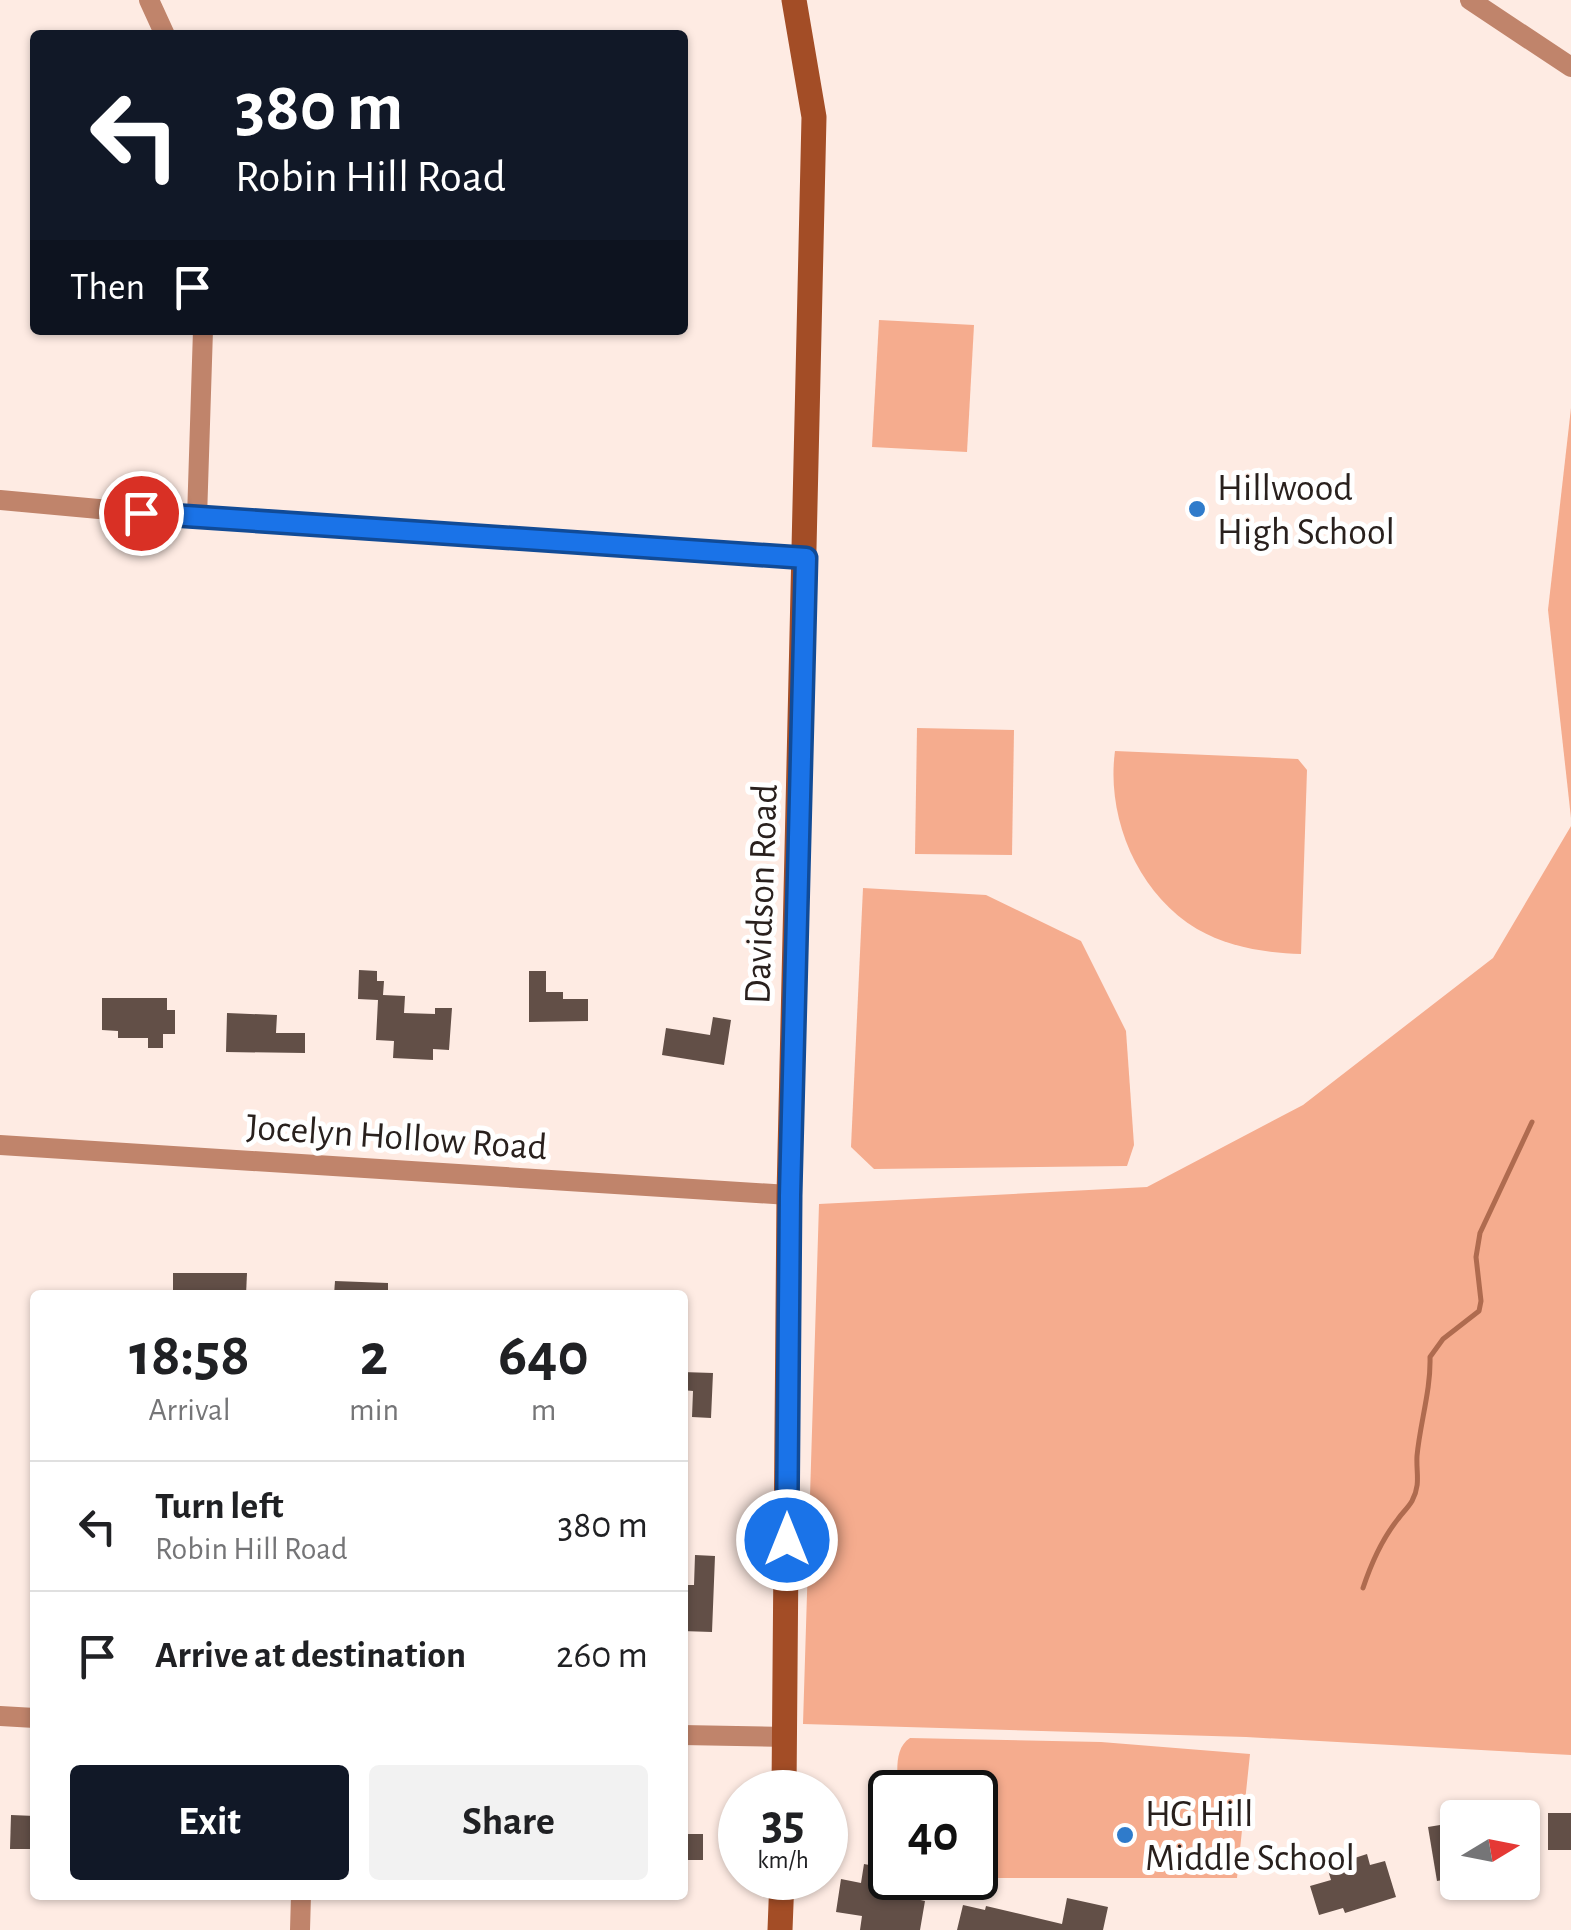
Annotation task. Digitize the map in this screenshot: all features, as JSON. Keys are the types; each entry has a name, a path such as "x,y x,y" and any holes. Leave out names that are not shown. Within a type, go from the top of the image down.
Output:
{"street":[{"path":"150,0 163,30"},
{"name":"Davidson Road","path":"785,1770 790,1196 814,117 794,0"},
{"path":"1470,0 1571,67"},
{"path":"197,518 203,335"},
{"path":"0,500 197,518 806,558"},
{"name":"Jocelyn Hollow Road","path":"0,1146 790,1196"},
{"path":"0,1716 30,1718"},
{"path":"688,1735 786,1737"},
{"path":"300,1930 301,1900"},
{"path":"780,1930 781,1900"}],"shaded area":[{"path":"879,320 974,325 967,452 872,447"},
{"path":"1571,408 1571,818 1548,610"},
{"path":"917,728 1014,730 1012,855 915,854"},
{"path":"1115,751 1298,759 1307,770 1301,954 1221,940 1176,914 1158,895 1142,874 1121,827 1113,776"},
{"path":"1571,826 1571,1755 1246,1737 803,1724 819,1204 1147,1187 1303,1105 1493,958"},
{"path":"863,888 986,895 1081,941 1126,1031 1134,1145 1127,1166 874,1169 851,1147"},
{"path":"910,1738 1101,1742 1250,1754 1237,1878 998,1878 998,1770 897,1770 901,1749"}],"building":[{"path":"359,970 377,971 377,981 384,981 383,995 405,996 404,1013 435,1014 435,1008 452,1008 449,1050 433,1049 433,1060 393,1058 394,1041 376,1040 378,1000 358,999"},
{"path":"529,971 546,971 546,992 563,992 563,999 588,999 588,1021 529,1022"},
{"path":"102,998 167,998 167,1010 175,1010 175,1034 163,1034 163,1048 148,1048 148,1038 118,1038 118,1031 102,1030"},
{"path":"227,1013 277,1015 276,1033 305,1033 305,1053 226,1052"},
{"path":"713,1017 731,1020 724,1065 662,1055 666,1028 710,1035"},
{"path":"173,1273 247,1273 246,1290 173,1290"},
{"path":"335,1281 388,1283 388,1290 334,1290"},
{"path":"688,1372 713,1373 711,1418 692,1417 693,1391 688,1391"},
{"path":"695,1555 715,1556 712,1632 688,1631 688,1585 694,1585"},
{"path":"1548,1813 1571,1813 1571,1850 1548,1850"},
{"path":"11,1815 30,1816 30,1849 10,1849"},
{"path":"1440,1825 1440,1880 1437,1881 1428,1827"},
{"path":"688,1834 703,1834 703,1860 688,1860"},
{"path":"1367,1854 1370,1865 1385,1861 1396,1897 1345,1913 1343,1908 1319,1915 1310,1886 1331,1880 1327,1867"},
{"path":"864,1864 868,1865 868,1900 925,1901 920,1930 860,1930 862,1916 836,1912 838,1900 848,1900 848,1880 861,1883"},
{"path":"1067,1898 1108,1907 1103,1930 957,1930 963,1905 985,1910 986,1906 1062,1924"}],"waterway":[{"path":"1363,1588 1382,1543 1415,1495 1430,1357 1443,1339 1479,1311 1476,1257 1480,1233 1532,1122"}],"place":[{"name":"Hillwood High School","path":"1197,509"},
{"name":"HG Hill Middle School","path":"1125,1835"}],"route":[{"path":"141,513 806,558 790,1196 787,1540"}]}
